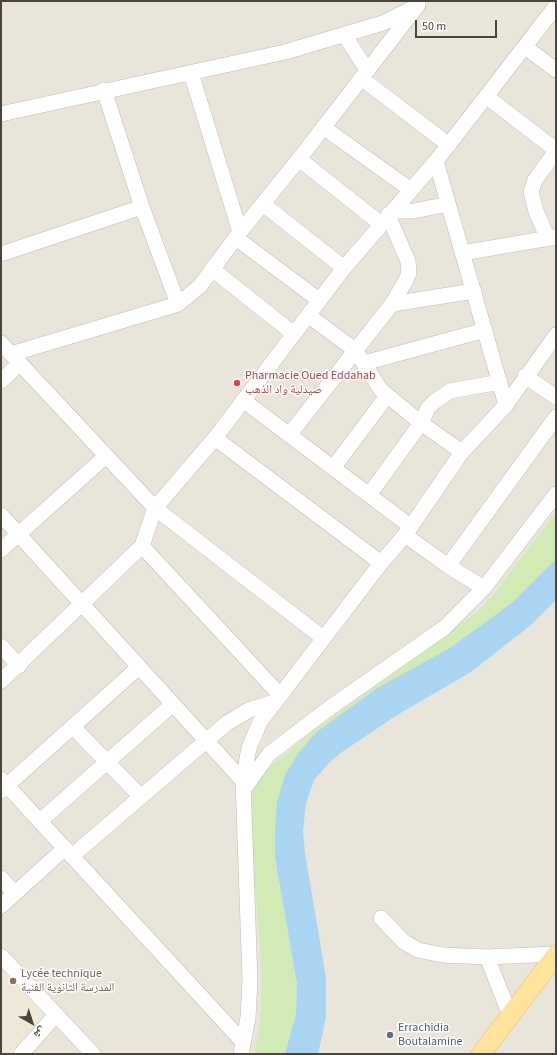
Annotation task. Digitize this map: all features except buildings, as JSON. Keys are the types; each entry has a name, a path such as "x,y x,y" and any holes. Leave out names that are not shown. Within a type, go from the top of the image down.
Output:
{"main road":[{"path":"481,1054 556,955"}],"street":[{"path":"1,114 104,90 191,73 285,52 383,24 421,3"},
{"path":"1,381 16,359 178,304 200,286 238,235 299,160 364,74 421,3"},
{"path":"1,681 19,666 142,546 155,508 215,438 344,268 449,145 556,6"},
{"path":"345,36 364,74 449,145"},
{"path":"525,47 556,70"},
{"path":"191,73 238,235 319,300"},
{"path":"104,90 142,207 178,304"},
{"path":"462,253 552,237 536,211 531,192 535,180 556,150 487,97"},
{"path":"323,127 411,190"},
{"path":"289,435 392,304 405,282 409,268 408,261 387,217 299,160"},
{"path":"436,161 506,405"},
{"path":"263,204 344,268"},
{"path":"387,217 448,204"},
{"path":"1,254 142,207"},
{"path":"212,269 294,334"},
{"path":"392,304 474,291"},
{"path":"309,316 355,350 376,385 387,396 421,423 462,452"},
{"path":"364,363 485,330"},
{"path":"242,1048 248,1018 250,981 244,785 250,748 254,735 260,722 276,698 381,563 408,531 462,452 506,405 525,376 556,335"},
{"path":"1,343 155,508 323,638"},
{"path":"525,376 556,397"},
{"path":"369,495 421,423 428,408 450,391 500,382"},
{"path":"333,468 387,396"},
{"path":"243,400 369,495 448,566 484,588"},
{"path":"448,566 556,417"},
{"path":"215,438 381,563"},
{"path":"1,550 106,456"},
{"path":"244,785 269,754 328,709 444,628 484,588 556,494"},
{"path":"1,515 206,740 244,785"},
{"path":"142,546 276,698"},
{"path":"1,646 19,666"},
{"path":"139,667 73,727 3,785 68,852 242,1048"},
{"path":"1,906 14,893 141,798 227,723 249,710 276,698"},
{"path":"40,822 173,704"},
{"path":"73,727 141,798"},
{"path":"1,878 14,893"},
{"path":"381,918 404,942 418,950 442,955 487,957 556,955"},
{"path":"1,956 93,1054"},
{"path":"487,957 510,1015"},
{"path":"21,1054 56,1015"}],"shaded area":[{"path":"1,1 556,1 556,1054 1,1054"},
{"name":"Lycée technique المدرسة الثانوية الفنية","path":"1,955 48,1007 15,1054 1,1054"}],"green space":[{"path":"556,512 556,559 513,602 450,648 380,687 275,829 275,857 297,984 296,1014 285,1054 254,1054 260,1025 262,977 249,803 261,774 316,729 477,612 494,594"}],"water":[{"path":"556,559 556,600 531,625 471,672 397,715 342,752 329,763 314,780 306,803 303,830 305,853 326,978 326,1017 318,1054 285,1054 296,1014 297,984 275,857 277,802 285,775 299,752 318,731 379,687 450,648 513,602"}],"place":[{"name":"Pharmacie Oued Eddahab صيدلية واد الذهب","path":"237,383"},
{"name":"Lycée technique المدرسة الثانوية الفنية","path":"13,981"},
{"name":"Errachidia Boutalamine","path":"390,1035"}]}
